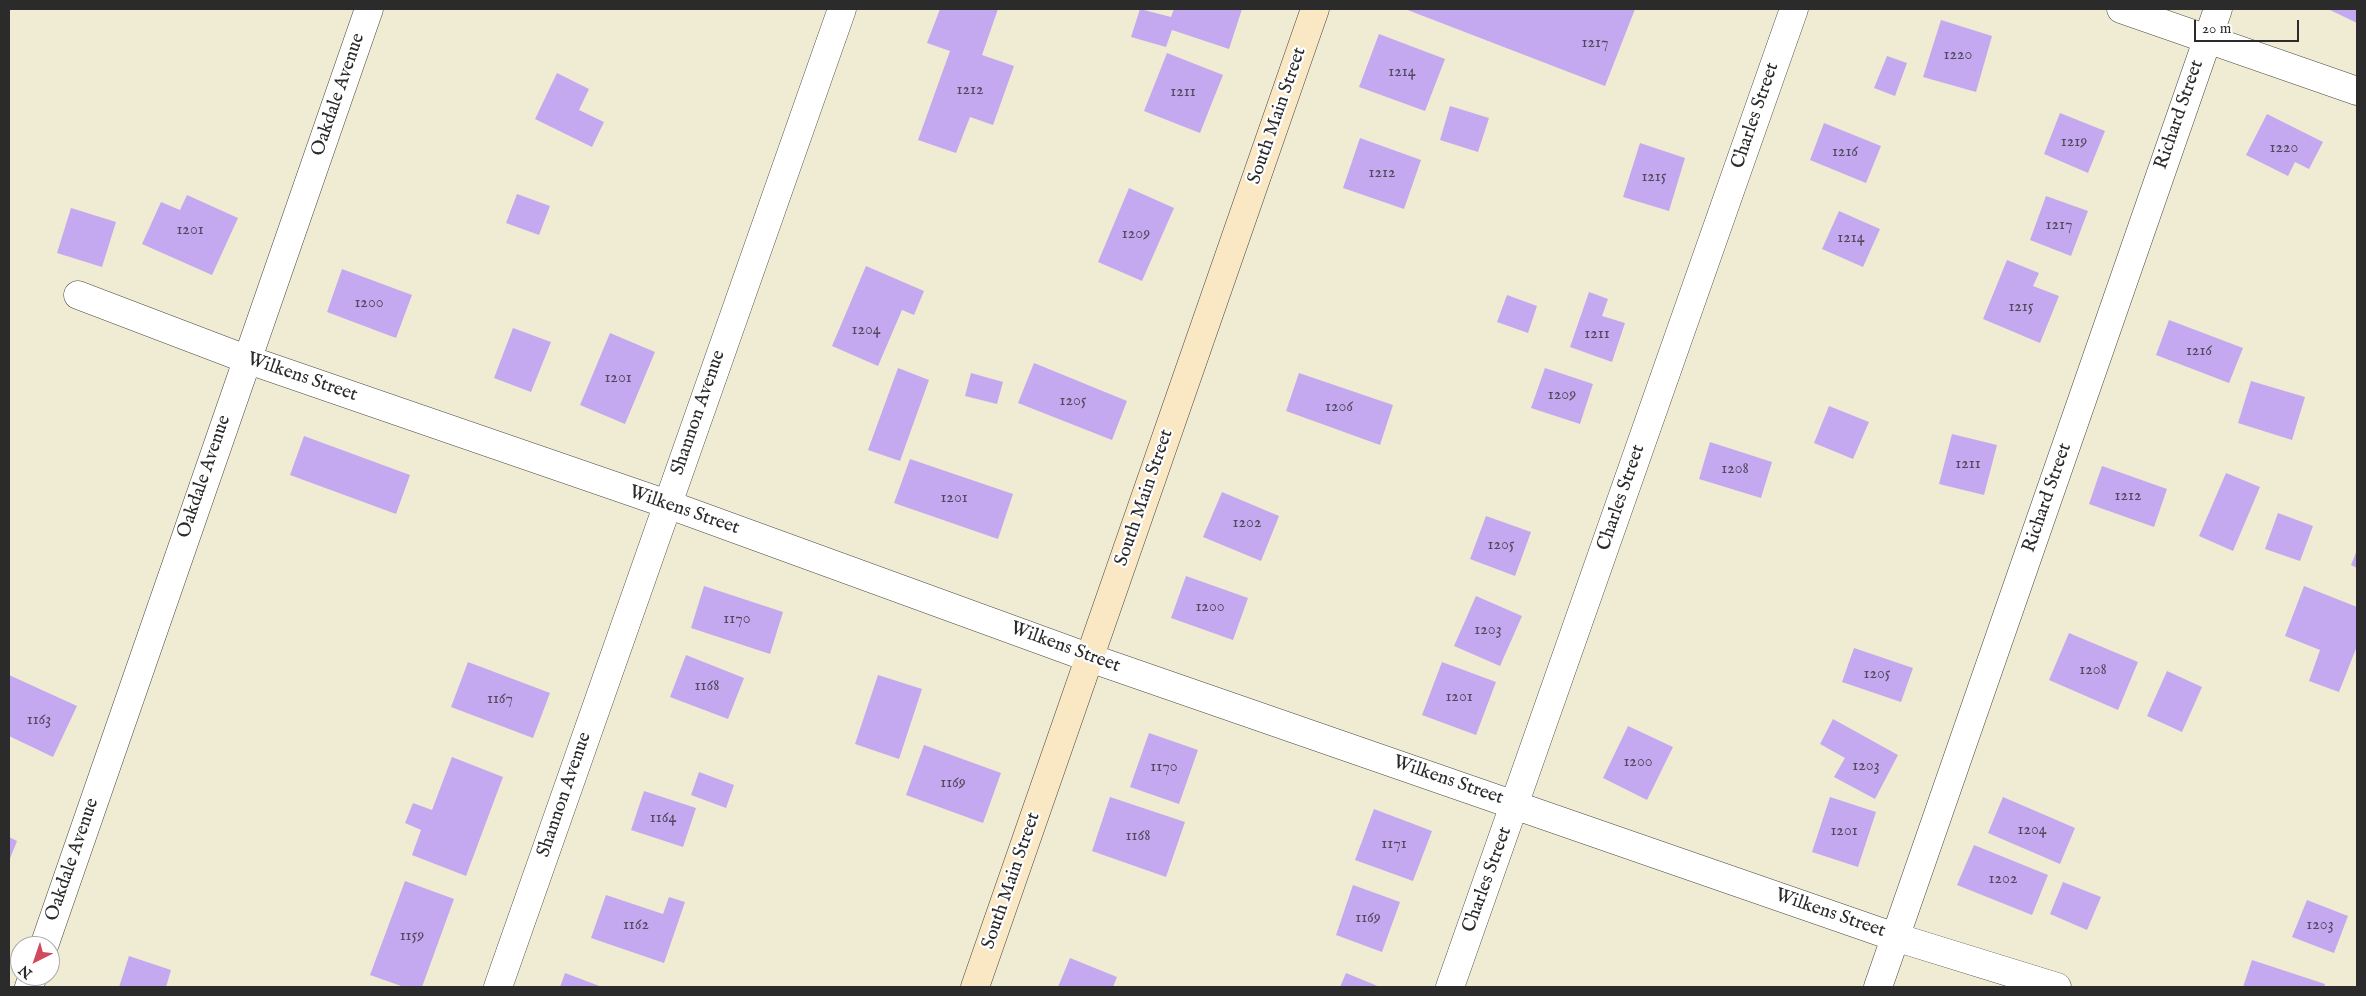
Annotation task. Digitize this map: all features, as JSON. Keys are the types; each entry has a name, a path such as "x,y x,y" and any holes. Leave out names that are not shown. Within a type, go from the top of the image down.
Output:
{"street":[{"name":"Oakdale Avenue","path":"47,936 368,9"},
{"name":"Shannon Avenue","path":"498,987 842,9"},
{"name":"South Main Street","path":"975,987 1315,9"},
{"name":"Charles Street","path":"1450,987 1516,804 1794,9"},
{"path":"2121,9 2357,91"},
{"name":"Richard Street","path":"1878,987 2218,9"},
{"name":"Wilkens Street","path":"78,295 246,359 667,504 1090,658 1516,804 1895,937 2057,987"}],"building":[{"path":"940,9 998,9 982,55 1014,66 993,125 970,117 956,153 918,140 950,51 927,43"},
{"path":"1140,9 1171,17 1174,9 1242,9 1229,49 1172,30 1166,47 1131,37"},
{"path":"1405,9 1635,9 1605,86"},
{"path":"2328,9 2357,9 2357,23"},
{"path":"1941,20 1992,36 1976,92 1923,77"},
{"path":"1379,34 1445,59 1425,111 1359,87"},
{"path":"1167,53 1223,75 1200,133 1144,111"},
{"path":"1887,56 1907,63 1895,96 1874,88"},
{"path":"557,73 589,89 579,110 604,122 592,147 535,119"},
{"path":"1450,106 1489,118 1478,152 1440,140"},
{"path":"2060,113 2105,131 2088,173 2044,154"},
{"path":"2267,114 2323,142 2309,169 2295,162 2288,176 2246,155"},
{"path":"1824,123 1881,146 1866,183 1810,160"},
{"path":"1360,138 1421,160 1404,209 1343,188"},
{"path":"1640,143 1685,158 1669,211 1623,197"},
{"path":"1129,188 1174,208 1142,281 1098,262"},
{"path":"517,194 550,206 539,235 506,223"},
{"path":"187,195 238,218 212,275 142,244 161,202 180,210"},
{"path":"2046,196 2088,211 2071,256 2030,240"},
{"path":"71,208 116,222 102,267 57,253"},
{"path":"1839,211 1880,229 1863,267 1822,249"},
{"path":"2007,260 2039,273 2033,286 2059,296 2040,343 1983,319"},
{"path":"866,266 924,291 914,315 902,310 878,366 832,346"},
{"path":"342,269 412,295 396,338 327,312"},
{"path":"1589,292 1608,299 1602,316 1625,323 1612,362 1570,347"},
{"path":"1507,295 1537,306 1528,333 1497,322"},
{"path":"2169,320 2243,348 2229,383 2156,355"},
{"path":"513,328 551,342 531,392 494,378"},
{"path":"610,333 655,352 625,424 580,405"},
{"path":"1034,363 1127,401 1112,440 1018,403"},
{"path":"898,368 929,380 900,461 868,450"},
{"path":"1545,368 1593,384 1580,424 1531,408"},
{"path":"971,373 1003,382 997,404 965,396"},
{"path":"1299,373 1393,405 1380,445 1286,411"},
{"path":"2251,381 2305,397 2292,440 2238,423"},
{"path":"1829,406 1869,422 1853,459 1814,443"},
{"path":"1952,434 1997,445 1984,495 1939,484"},
{"path":"304,436 410,475 396,514 290,475"},
{"path":"1710,442 1772,462 1761,498 1699,479"},
{"path":"910,459 1013,494 998,539 894,503"},
{"path":"2102,466 2167,489 2154,527 2089,504"},
{"path":"2226,473 2260,487 2233,551 2199,536"},
{"path":"1222,492 1279,516 1261,561 1203,537"},
{"path":"2278,513 2313,526 2300,561 2265,549"},
{"path":"1486,516 1531,532 1515,576 1470,559"},
{"path":"2357,550 2357,568 2351,565"},
{"path":"1186,576 1248,598 1233,640 1171,618"},
{"path":"704,586 783,612 770,654 691,628"},
{"path":"2304,586 2357,607 2357,646 2339,692 2309,681 2320,650 2285,636"},
{"path":"1476,596 1522,616 1500,666 1454,646"},
{"path":"2069,633 2138,662 2118,710 2049,680"},
{"path":"1854,648 1913,668 1901,702 1842,682"},
{"path":"686,655 744,678 728,719 670,697"},
{"path":"468,662 550,693 533,738 451,707"},
{"path":"1442,662 1496,682 1476,735 1422,715"},
{"path":"2167,671 2202,687 2182,732 2147,716"},
{"path":"9,675 77,706 53,757 9,736"},
{"path":"878,675 922,689 899,759 855,744"},
{"path":"1833,719 1898,755 1875,799 1834,777 1845,758 1820,744"},
{"path":"1628,726 1673,747 1647,800 1603,778"},
{"path":"1149,733 1198,750 1179,804 1130,787"},
{"path":"924,745 1001,773 983,823 906,795"},
{"path":"452,757 503,777 466,876 412,855 421,830 405,823 413,803 432,810"},
{"path":"699,772 734,785 726,808 691,795"},
{"path":"644,791 696,808 683,847 631,830"},
{"path":"1110,797 1185,822 1166,877 1092,851"},
{"path":"1830,797 1876,812 1858,867 1812,852"},
{"path":"2003,797 2075,828 2060,864 1988,833"},
{"path":"1374,809 1432,831 1413,881 1355,860"},
{"path":"9,837 17,841 9,861"},
{"path":"1974,845 2048,875 2032,915 1957,885"},
{"path":"405,881 454,899 422,987 404,987 370,975"},
{"path":"2063,882 2101,897 2087,930 2050,914"},
{"path":"1353,885 1400,902 1382,952 1336,935"},
{"path":"606,895 663,914 669,897 685,902 664,963 591,938"},
{"path":"2307,900 2348,916 2334,953 2292,937"},
{"path":"129,956 171,970 166,987 119,987"},
{"path":"1070,958 1117,977 1113,987 1058,987"},
{"path":"2252,960 2325,984 2324,987 2243,987"},
{"path":"565,973 602,987 560,987"},
{"path":"1346,973 1380,987 1340,987"}]}
